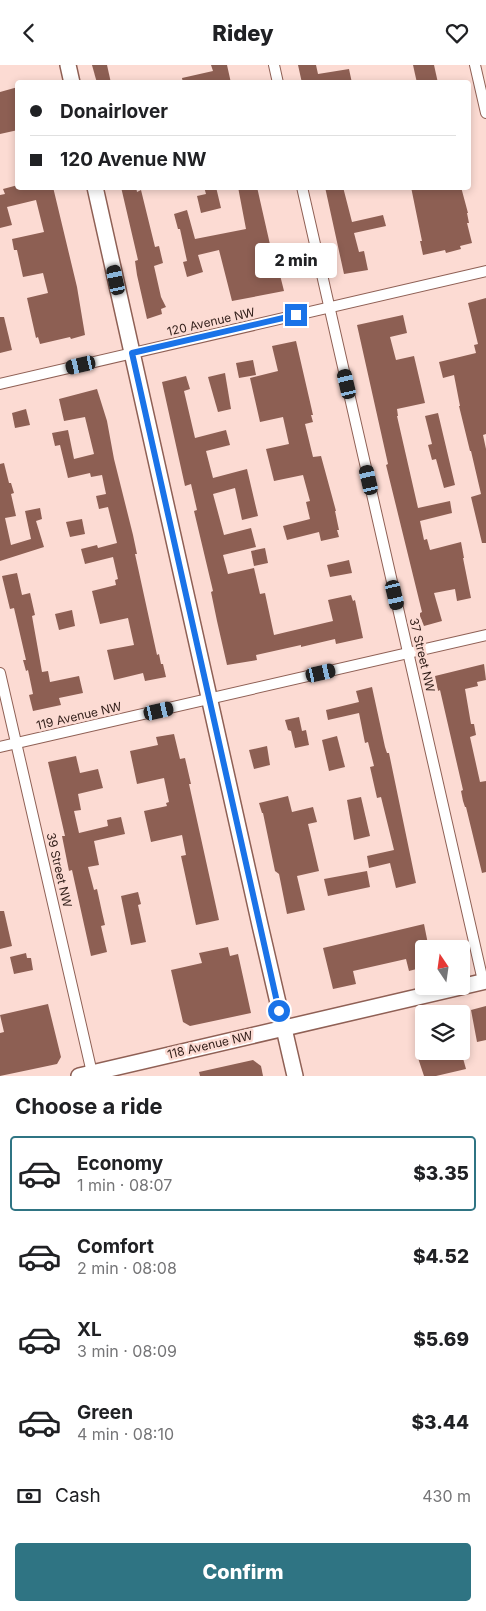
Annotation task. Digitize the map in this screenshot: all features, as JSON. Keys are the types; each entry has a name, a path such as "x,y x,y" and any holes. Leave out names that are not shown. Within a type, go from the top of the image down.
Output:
{"street":[{"path":"68,65 71,80"},
{"path":"274,65 277,80"},
{"path":"475,65 485,100 486,113"},
{"path":"97,190 295,1076"},
{"name":"37 Street NW","path":"303,190 484,981"},
{"name":"120 Avenue NW","path":"0,384 486,271"},
{"name":"119 Avenue NW","path":"0,747 486,635"},
{"name":"39 Street NW","path":"0,673 17,743 86,1074"},
{"name":"118 Avenue NW","path":"86,1074 484,981"}],"building":[{"path":"92,65 107,65 110,80 96,80"},
{"path":"211,65 227,65 230,80 182,80 182,78 213,71"},
{"path":"298,65 316,65 318,74 349,69 351,80 301,80"},
{"path":"413,65 434,65 437,80 416,80"},
{"path":"15,88 15,131 0,134 0,92"},
{"path":"15,186 15,190 54,190 77,287 85,335 40,344 38,337 36,338 27,298 48,293 43,273 23,277 17,250 14,250 12,239 44,232 36,200 7,207 12,225 0,228 0,195 5,194 3,189"},
{"path":"122,190 137,190 137,192 141,190 155,247 159,246 163,263 154,266 161,297 166,307 161,309 162,314 147,319 137,275 135,261 138,260"},
{"path":"205,190 217,190 221,208 201,213 197,196 206,194"},
{"path":"239,190 258,190 276,271 279,271 284,291 232,301 219,250 198,255 203,272 187,277 183,262 187,261 180,229 178,229 174,214 187,210 195,239 246,229"},
{"path":"326,190 344,190 352,222 383,215 386,226 354,233 359,252 364,251 368,270 344,274"},
{"path":"412,190 462,190 468,213 469,223 467,223 472,243 460,246 461,249 446,253 445,250 423,255 420,241 422,241"},
{"path":"486,298 486,434 483,435 486,449 486,543 482,543 471,497 481,494 459,406 454,375 443,378 439,362 476,353 474,345 478,344 468,303"},
{"path":"403,315 407,333 390,337 396,360 414,356 425,403 397,409 418,508 450,501 452,513 420,521 424,540 427,539 430,550 461,542 471,598 457,601 455,589 434,593 442,621 424,626 420,616 422,612 386,465 388,464 357,325"},
{"path":"0,317 4,317 12,350 0,353"},
{"path":"296,341 313,415 311,415 313,422 305,424 313,457 321,456 336,511 339,530 337,530 339,537 321,541 319,532 287,540 283,526 310,519 306,502 310,501 303,475 274,481 266,449 289,444 283,417 260,422 250,378 278,371 272,346"},
{"path":"253,360 256,375 239,378 236,363"},
{"path":"225,373 231,409 218,412 208,377"},
{"path":"186,376 190,389 184,391 195,438 226,430 230,445 206,451 213,478 247,469 258,516 242,520 235,488 213,494 224,535 251,528 256,547 223,555 228,574 254,568 260,594 265,593 274,635 333,621 328,600 351,595 353,601 355,600 363,638 336,644 335,639 301,647 301,645 256,655 257,660 227,665 211,592 213,591 194,511 197,510 191,484 185,486 162,382"},
{"path":"97,389 107,421 114,459 133,535 137,554 135,554 157,655 159,654 166,677 145,681 143,673 114,680 107,650 134,645 128,618 100,624 92,591 116,585 115,580 118,579 113,557 85,564 81,549 97,545 98,548 117,543 108,507 99,509 96,496 106,494 102,475 91,477 90,473 68,478 60,445 55,446 52,433 68,430 74,459 94,454 85,417 64,421 59,399"},
{"path":"26,409 30,425 15,428 12,413"},
{"path":"438,413 455,485 444,488 436,459 432,460 428,445 432,444 425,416"},
{"path":"4,463 9,483 11,483 14,493 11,494 16,516 5,518 11,545 31,539 25,511 40,508 42,519 36,521 44,547 0,561 0,464"},
{"path":"82,519 85,534 70,537 66,522"},
{"path":"265,548 268,563 254,566 251,551"},
{"path":"349,560 352,573 330,577 327,565"},
{"path":"17,573 22,595 30,593 35,615 32,616 42,672 48,671 50,682 79,676 83,693 59,698 61,705 33,711 29,695 33,694 28,670 26,671 23,660 26,660 14,608 10,609 2,576"},
{"path":"72,610 75,626 59,630 55,614"},
{"path":"484,664 486,680 477,682 478,686 465,689 471,724 474,724 476,735 470,737 480,782 486,781 486,872 482,873 463,801 461,791 463,790 440,690 438,691 435,676"},
{"path":"372,687 385,747 387,753 389,753 416,883 396,888 390,863 369,868 367,856 394,850 381,797 377,798 370,767 374,766 368,742 365,743 359,713 328,720 326,710 359,702 356,691"},
{"path":"299,717 302,731 306,730 309,745 295,748 291,731 288,730 285,720"},
{"path":"174,734 180,759 185,758 219,920 196,925 181,856 186,855 182,835 151,842 144,811 167,806 166,803 169,802 164,778 137,784 130,751 158,745 156,737"},
{"path":"337,736 345,767 329,771 322,740"},
{"path":"267,746 270,765 254,769 249,750"},
{"path":"76,756 80,773 98,769 103,788 78,794 81,810 74,811 79,833 108,826 107,820 121,817 125,834 94,841 99,865 88,867 94,890 97,889 105,925 101,926 107,952 91,956 72,870 69,871 62,836 65,836 48,762"},
{"path":"288,796 292,812 313,807 317,822 308,824 319,871 297,876 305,910 287,914 279,874 275,871 263,813 259,803"},
{"path":"361,797 370,836 354,840 347,800"},
{"path":"367,871 370,887 328,896 324,879"},
{"path":"138,892 141,904 138,905 146,942 131,945 121,896"},
{"path":"0,911 4,911 12,946 0,949"},
{"path":"424,924 427,940 415,940 415,969 409,971 406,959 353,971 356,984 333,989 323,948"},
{"path":"228,947 230,956 238,954 251,1013 190,1026 183,1022 171,970 202,963 199,953"},
{"path":"26,953 27,958 31,958 33,970 14,974 10,957"},
{"path":"48,1004 61,1057 57,1064 0,1076 0,1033 4,1032 0,1015"},
{"path":"486,1006 486,1040 477,1042 471,1010"},
{"path":"253,1060 261,1066 263,1076 200,1076 199,1072"},
{"path":"419,1060 464,1060 466,1069 436,1076 424,1076"}],"route":[{"path":"279,1011 132,353 296,315"}]}
